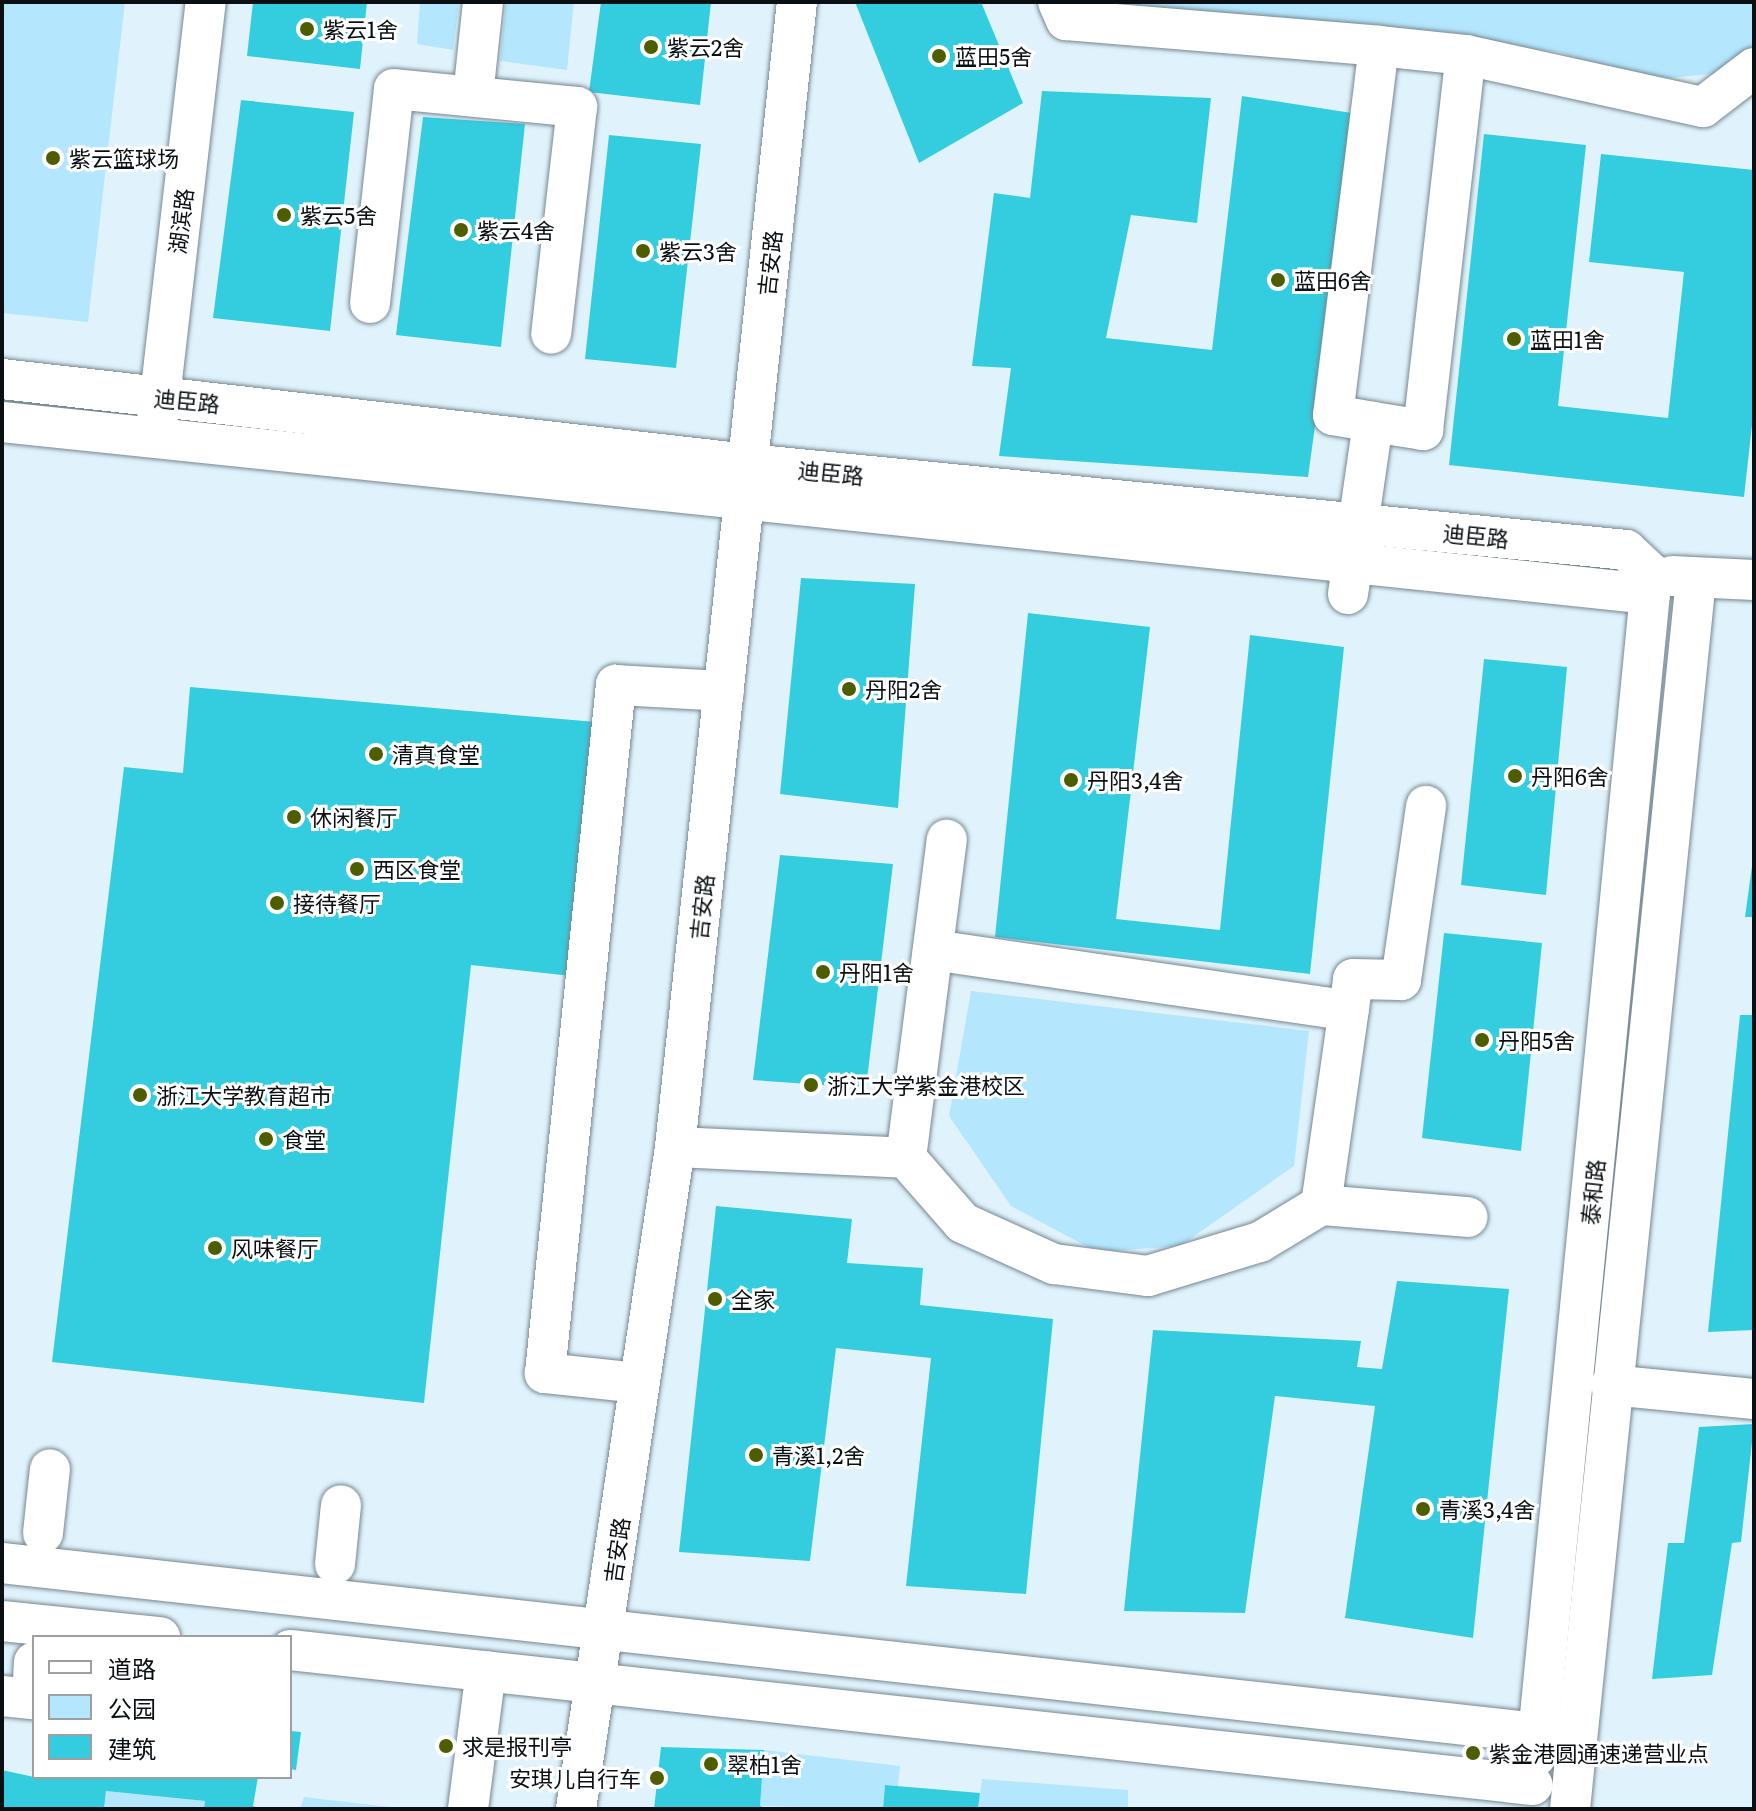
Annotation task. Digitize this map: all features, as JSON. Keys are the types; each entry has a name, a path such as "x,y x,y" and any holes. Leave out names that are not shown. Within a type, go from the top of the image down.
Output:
{"street":[{"name":"湖滨路","path":"155,439 206,2"},
{"path":"473,96 483,2"},
{"name":"吉安路","path":"576,1809 675,1147 797,2"},
{"path":"1058,2 1066,20 1466,55 1703,107 1754,68"},
{"path":"1379,46 1333,415 1423,430 1466,55"},
{"path":"370,303 394,89 577,107 551,334"},
{"name":"迪臣路","path":"2,379 748,464 1626,550 1651,584"},
{"name":"迪臣路","path":"2,422 743,505 1350,579 1651,584"},
{"path":"1350,579 1373,422"},
{"path":"1651,584 1696,579 1754,580"},
{"name":"泰和路","path":"1570,1809 1611,1385 1696,579"},
{"name":"泰和路","path":"1532,1797 1651,584"},
{"path":"639,1383 545,1373 616,685 724,691"},
{"path":"1321,1205 1353,979 1401,980 1426,806"},
{"path":"906,1158 947,840"},
{"path":"933,950 1349,1011"},
{"path":"675,1147 906,1158 963,1223 1054,1264 1148,1276 1260,1242 1321,1205 1468,1217"},
{"path":"1611,1385 1754,1399"},
{"path":"2,1696 32,1699 27,1636 29,1554 50,1469"},
{"path":"335,1564 341,1505"},
{"path":"29,1554 604,1629 1538,1733"},
{"path":"292,1650 596,1683 1532,1797"},
{"path":"468,1809 486,1671"}],"green space":[{"name":"紫云篮球场","path":"2,2 125,2 88,322 2,313"},
{"path":"420,2 459,2 453,50 417,44"},
{"path":"506,2 574,2 567,70 500,61"},
{"path":"1072,2 1754,2 1754,45 1722,73 1647,80 1559,52"},
{"path":"971,991 1309,1031 1294,1166 1180,1246 1097,1252 1011,1206 949,1116"},
{"path":"764,1750 900,1766 898,1786 885,1785 883,1809 760,1806"},
{"path":"982,1779 1128,1790 1128,1808 978,1809"},
{"path":"106,1791 205,1801 204,1809 104,1809"},
{"path":"304,1797 406,1809 300,1809"}],"building":[{"name":"紫云1舍","path":"253,2 367,2 360,69 247,56"},
{"name":"紫云2舍","path":"601,2 711,2 700,105 589,92"},
{"name":"蓝田5舍","path":"855,2 981,2 1023,103 919,163"},
{"name":"蓝田6舍","path":"1042,91 1211,98 1197,223 1131,215 1106,338 1212,350 1242,96 1358,114 1308,477 999,456 1011,368 972,366 994,193 1030,198"},
{"name":"紫云5舍","path":"241,100 354,112 330,331 213,318"},
{"name":"紫云4舍","path":"423,117 525,124 501,347 396,335"},
{"name":"蓝田1舍","path":"1484,134 1586,145 1558,406 1668,418 1684,272 1589,262 1601,154 1754,170 1754,407 1744,497 1449,465"},
{"name":"紫云3舍","path":"609,135 701,144 676,368 585,359"},
{"name":"丹阳2舍","path":"801,578 915,584 898,808 780,794"},
{"name":"丹阳3,4舍","path":"1028,613 1150,627 1116,919 1220,930 1250,635 1344,647 1310,974 995,937"},
{"name":"丹阳6舍","path":"1484,659 1567,667 1546,895 1461,885"},
{"name":"食堂","path":"190,687 608,723 580,977 471,965 424,1403 52,1362 124,767 183,773"},
{"name":"丹阳1舍","path":"780,855 893,864 866,1088 753,1080"},
{"path":"1752,866 1754,917 1745,917"},
{"name":"丹阳5舍","path":"1444,933 1542,943 1521,1151 1422,1138"},
{"path":"1740,1015 1754,1015 1754,1330 1708,1332"},
{"name":"青溪1,2舍","path":"716,1206 852,1219 847,1263 923,1268 920,1305 1053,1319 1026,1594 906,1586 931,1358 836,1348 810,1561 679,1552"},
{"name":"青溪3,4舍","path":"1397,1281 1509,1289 1473,1638 1345,1618 1375,1406 1275,1396 1245,1613 1124,1611 1153,1330 1361,1341 1357,1367 1382,1369"},
{"path":"1754,1424 1741,1542 1732,1543 1712,1675 1652,1679 1668,1543 1684,1543 1699,1427"},
{"path":"292,1731 301,1732 296,1770 292,1769"},
{"name":"翠柏1舍","path":"661,1747 764,1750 760,1806 768,1809 654,1809"},
{"path":"2,1770 32,1779 258,1779 253,1806 259,1809 204,1809 205,1801 106,1791 104,1809 2,1809"},
{"path":"885,1785 980,1793 978,1809 883,1809"}],"place":[{"name":"紫云1舍","path":"307,29"},
{"name":"紫云2舍","path":"651,47"},
{"name":"蓝田5舍","path":"939,56"},
{"name":"紫云篮球场","path":"53,158"},
{"name":"紫云5舍","path":"284,215"},
{"name":"紫云4舍","path":"461,230"},
{"name":"紫云3舍","path":"643,251"},
{"name":"蓝田6舍","path":"1278,280"},
{"name":"蓝田1舍","path":"1514,339"},
{"name":"丹阳2舍","path":"849,689"},
{"name":"清真食堂","path":"376,754"},
{"name":"丹阳6舍","path":"1515,776"},
{"name":"丹阳3,4舍","path":"1071,780"},
{"name":"休闲餐厅","path":"294,817"},
{"name":"西区食堂","path":"357,869"},
{"name":"接待餐厅","path":"277,903"},
{"name":"丹阳1舍","path":"823,972"},
{"name":"丹阳5舍","path":"1482,1040"},
{"name":"浙江大学紫金港校区","path":"811,1085"},
{"name":"浙江大学教育超市","path":"140,1095"},
{"name":"食堂","path":"266,1139"},
{"name":"风味餐厅","path":"215,1248"},
{"name":"全家","path":"715,1299"},
{"name":"青溪1,2舍","path":"756,1455"},
{"name":"青溪3,4舍","path":"1423,1509"},
{"name":"求是报刊亭","path":"446,1746"},
{"name":"紫金港圆通速递营业点","path":"1473,1753"},
{"name":"翠柏1舍","path":"711,1764"},
{"name":"安琪儿自行车","path":"657,1778"}]}
